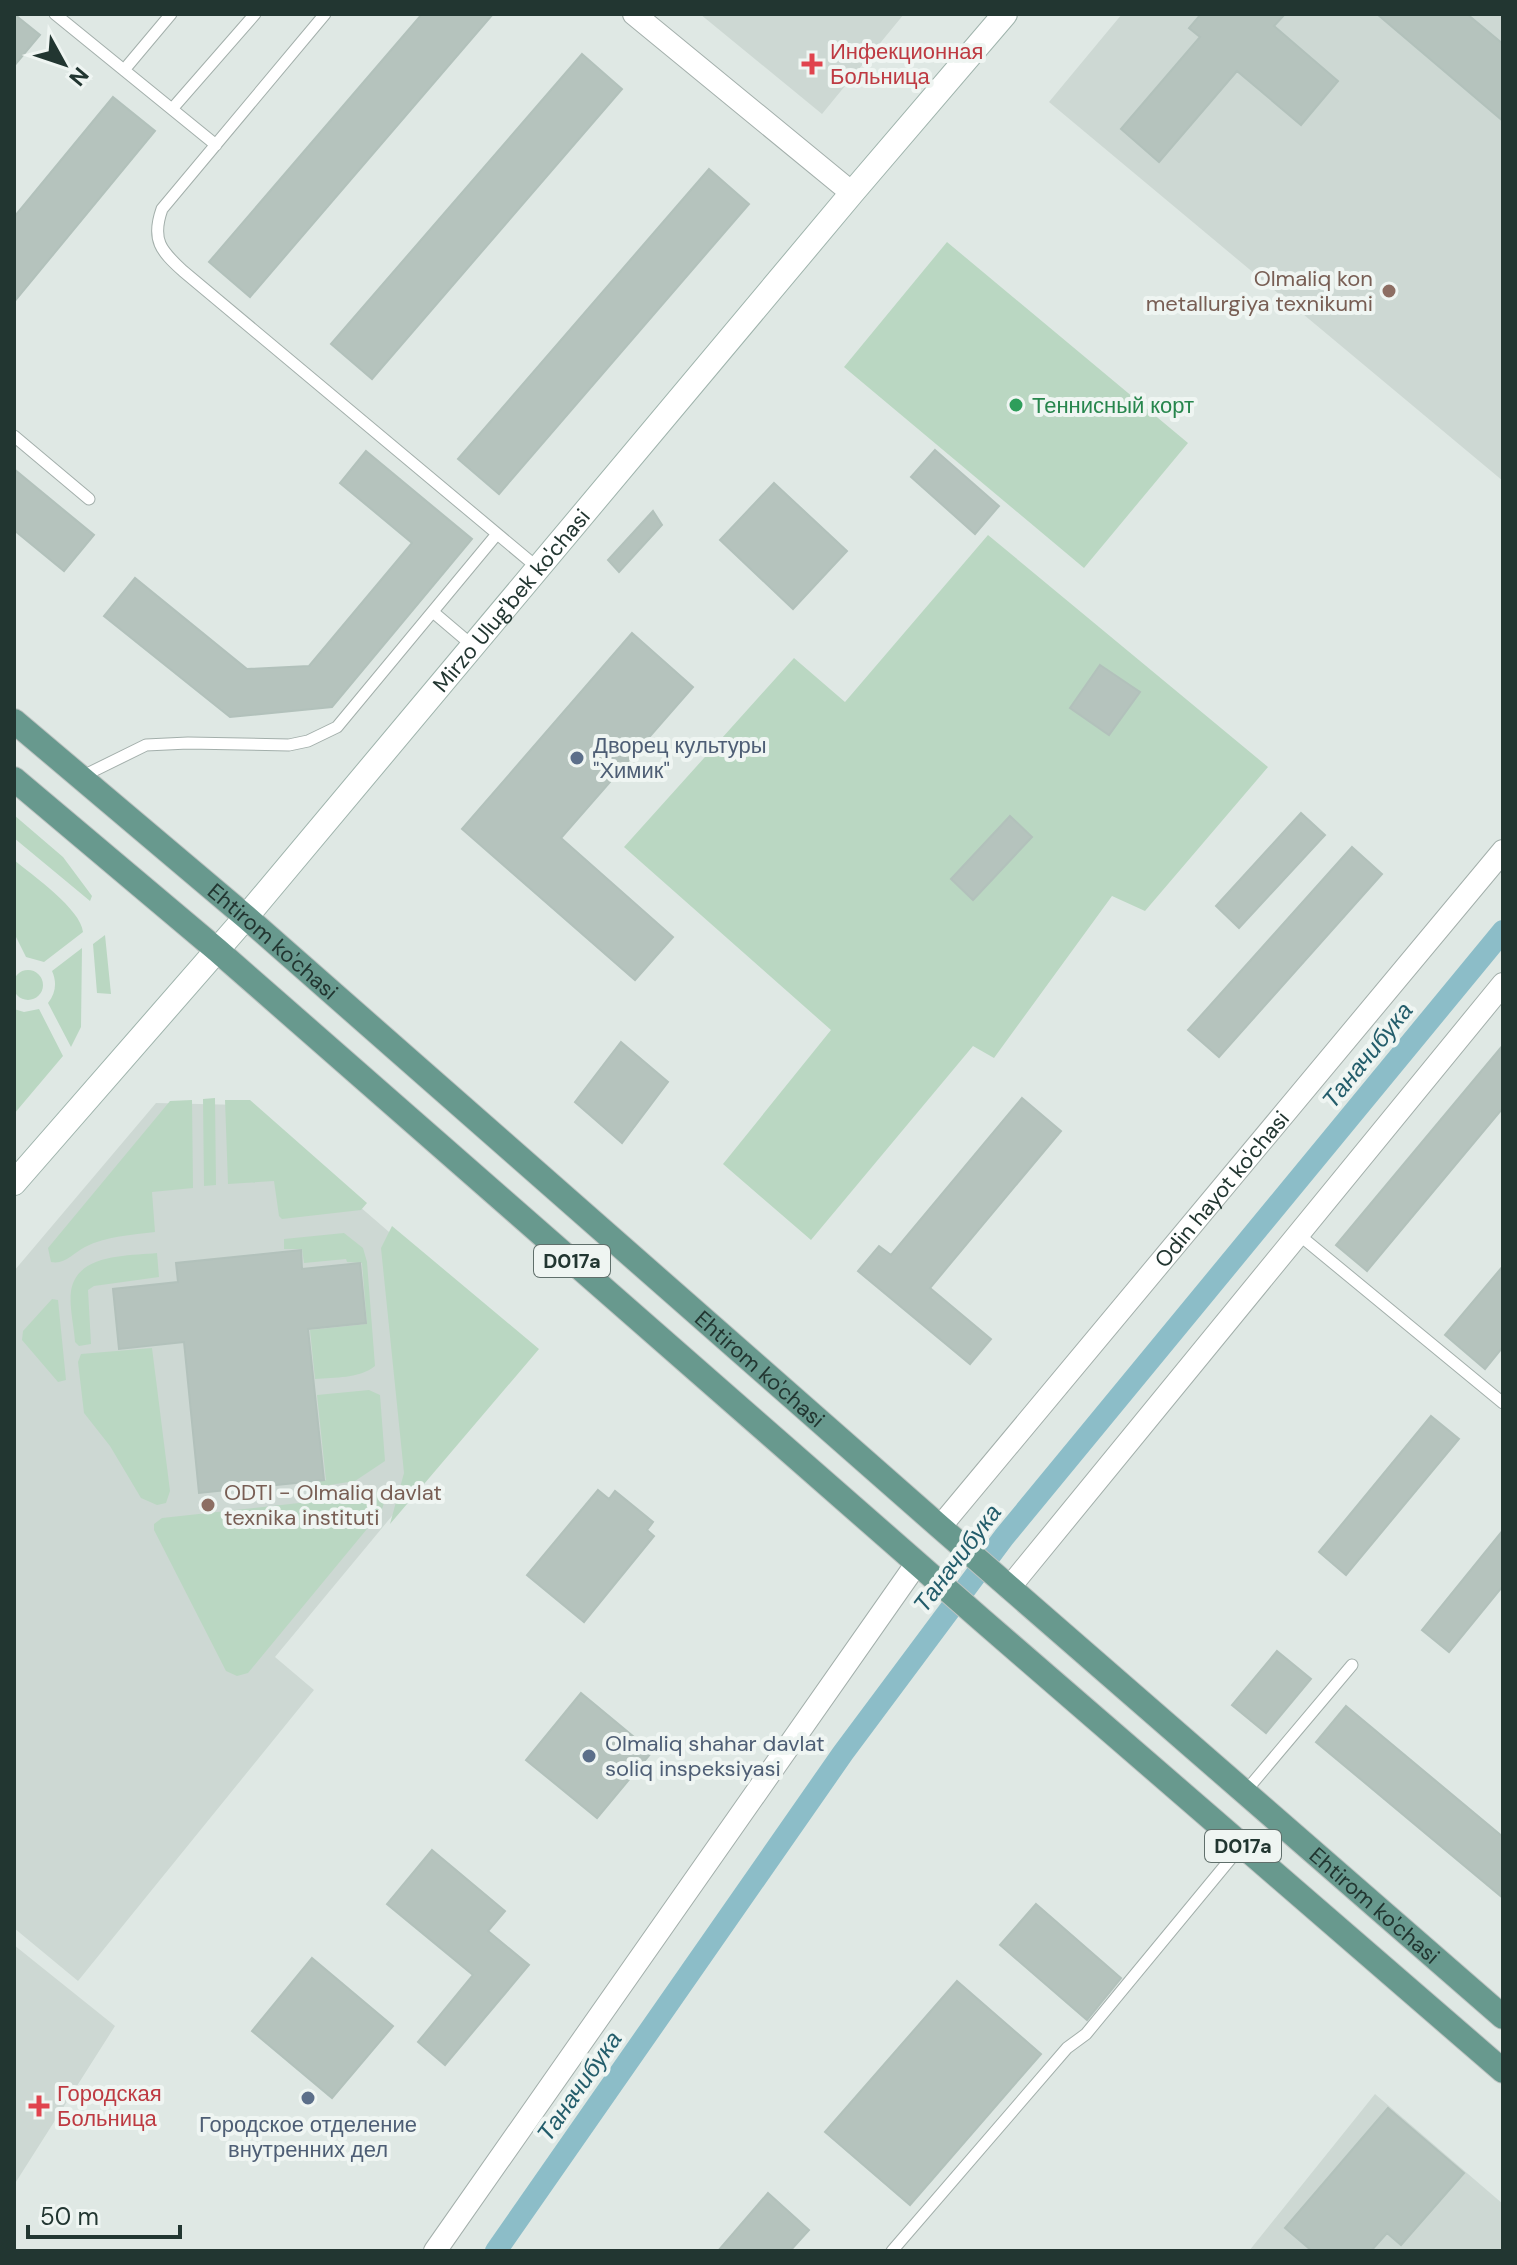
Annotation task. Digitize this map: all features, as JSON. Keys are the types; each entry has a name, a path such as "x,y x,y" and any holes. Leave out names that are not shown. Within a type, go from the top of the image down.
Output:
{"main road":[{"name":"Mirzo Ulug'bek ko'chasi","path":"14,1183 246,917 1005,14"},
{"name":"Ehtirom ko'chasi","path":"14,721 246,917 1009,1588 1503,2017"},
{"name":"Ehtirom ko'chasi","path":"14,779 217,950 983,1621 1503,2071"}],"street":[{"path":"634,14 852,193"},
{"name":"Odin hayot ko'chasi","path":"940,1527 1503,851"},
{"path":"1009,1588 1503,984"},
{"path":"435,2251 922,1567"}],"lane":[{"path":"55,14 216,145"},
{"path":"124,70 171,14"},
{"path":"172,109 255,14"},
{"path":"325,14 162,209 156,225 159,243 166,255 538,568"},
{"path":"14,436 89,499"},
{"path":"80,777 146,745 289,745 308,741 337,727 497,534"},
{"path":"433,612 473,646"},
{"path":"1298,1234 1503,1403"},
{"path":"1244,1792 1352,1665"},
{"path":"892,2251 1067,2048 1086,2034 1242,1845"}],"shaded area":[{"name":"Инфекционная Больница","path":"700,14 904,14 822,114"},
{"name":"Olmaliq kon metallurgiya texnikumi","path":"1122,14 1503,14 1503,481 1049,102"},
{"name":"ODTI - Olmaliq davlat texnika instituti","path":"156,1103 242,1105 528,1352 275,1657 314,1690 78,1981 14,1928 14,1271"},
{"name":"Городская Больница","path":"14,1945 115,2026 14,2185"},
{"path":"1375,2094 1503,2204 1503,2251 1249,2251"}],"green space":[{"name":"Теннисный корт","path":"947,242 1188,443 1084,568 844,367"},
{"path":"988,535 1268,767 1145,911 1112,896 994,1058 973,1046 811,1240 723,1164 831,1030 624,847 794,658 845,702"},
{"path":"14,815 63,857 92,896 90,901 14,838"},
{"path":"14,860 65,903 83,932 44,962 26,957 14,933"},
{"path":"105,935 111,994 97,993 93,944"},
{"path":"82,948 81,1027 71,1047 48,1003 55,987 52,971"},
{"path":"28,970 34,971 42,979 42,991 34,999 28,1000 22,999 14,991 13,985 14,979 22,971"},
{"path":"14,1009 24,1012 39,1009 63,1056 14,1114"},
{"path":"215,1098 216,1185 204,1186 203,1099"},
{"path":"192,1100 193,1188 152,1192 155,1232 102,1240 65,1260 51,1262 48,1248 170,1101"},
{"path":"225,1100 250,1100 367,1203 361,1210 282,1219 274,1181 228,1184"},
{"path":"392,1226 539,1349 390,1524 404,1473 381,1248"},
{"path":"344,1233 363,1248 367,1262 375,1366 354,1375 315,1379 310,1330 367,1324 362,1263 347,1262 346,1259 304,1263 302,1249 284,1249 284,1239"},
{"path":"157,1253 159,1277 94,1286 88,1290 91,1344 79,1346 75,1342 71,1291 83,1269 119,1256"},
{"path":"52,1299 58,1300 66,1380 58,1382 22,1340 23,1331"},
{"path":"152,1348 170,1491 166,1503 157,1505 141,1498 110,1446 84,1413 78,1362 81,1354"},
{"path":"369,1390 380,1395 385,1461 355,1481 310,1488 309,1483 326,1480 317,1395"},
{"path":"373,1490 381,1492 385,1500 381,1512 248,1673 237,1676 226,1671 154,1530 154,1524 162,1518 344,1498"}],"building":[{"path":"14,14 40,35 14,66"},
{"path":"422,14 493,14 250,297 209,262"},
{"path":"1201,14 1285,14 1274,26 1338,81 1301,125 1237,71 1159,162 1121,129 1200,37 1189,28"},
{"path":"1377,14 1467,14 1503,44 1503,121"},
{"path":"582,54 622,89 372,379 331,344"},
{"path":"113,97 155,131 14,302 14,217"},
{"path":"709,169 749,204 499,494 458,459"},
{"path":"935,450 999,506 975,534 911,477"},
{"path":"366,451 472,539 332,707 230,717 104,616 135,578 247,669 309,666 412,543 340,483"},
{"path":"14,469 94,535 64,571 14,530"},
{"path":"774,483 847,551 793,609 720,540"},
{"path":"653,511 662,525 619,572 608,560"},
{"name":"Дворец культуры \"Химик\"","path":"632,633 693,687 561,838 673,937 635,980 462,829"},
{"path":"1100,665 1140,692 1109,735 1070,708"},
{"path":"1301,813 1325,835 1239,928 1216,906"},
{"path":"1010,816 1032,837 973,900 951,879"},
{"path":"1352,847 1382,874 1219,1057 1188,1030"},
{"path":"621,1042 668,1082 622,1143 575,1102"},
{"path":"1503,1045 1503,1108 1367,1271 1336,1245"},
{"path":"1022,1098 1061,1131 930,1288 991,1339 970,1364 858,1271 879,1246 891,1255"},
{"path":"301,1250 302,1269 360,1263 366,1323 308,1329 324,1480 199,1493 184,1342 119,1349 113,1289 178,1282 176,1263"},
{"path":"1503,1266 1503,1347 1485,1369 1445,1335"},
{"path":"1431,1416 1459,1439 1346,1575 1319,1552"},
{"path":"598,1490 609,1499 615,1491 653,1522 647,1530 654,1536 584,1622 527,1575"},
{"path":"1503,1530 1503,1586 1449,1652 1422,1630"},
{"path":"1277,1651 1311,1679 1266,1733 1232,1705"},
{"name":"Olmaliq shahar davlat soliq inspeksiyasi","path":"581,1693 652,1752 597,1818 526,1760"},
{"path":"1346,1706 1503,1837 1503,1898 1316,1742"},
{"path":"432,1850 505,1911 488,1931 529,1965 445,2065 418,2042 473,1975 387,1904"},
{"path":"1036,1904 1121,1978 1087,2020 1000,1945"},
{"path":"312,1958 393,2026 332,2098 252,2031"},
{"path":"957,1981 1041,2054 910,2205 825,2132"},
{"path":"1388,2108 1464,2173 1401,2245 1387,2233 1371,2251 1312,2251 1285,2228"},
{"path":"768,2193 809,2230 790,2251 718,2251"}],"waterway":[{"name":"Таначибука","path":"496,2251 843,1753 1004,1537 1503,931"}],"place":[{"name":"Инфекционная Больница","path":"812,64"},
{"name":"Olmaliq kon metallurgiya texnikumi","path":"1389,291"},
{"name":"Теннисный корт","path":"1016,405"},
{"name":"Дворец культуры \"Химик\"","path":"577,758"},
{"name":"ODTI - Olmaliq davlat texnika instituti","path":"208,1505"},
{"name":"Olmaliq shahar davlat soliq inspeksiyasi","path":"589,1756"},
{"name":"Городское отделение внутренних дел","path":"308,2098"},
{"name":"Городская Больница","path":"39,2106"}]}
